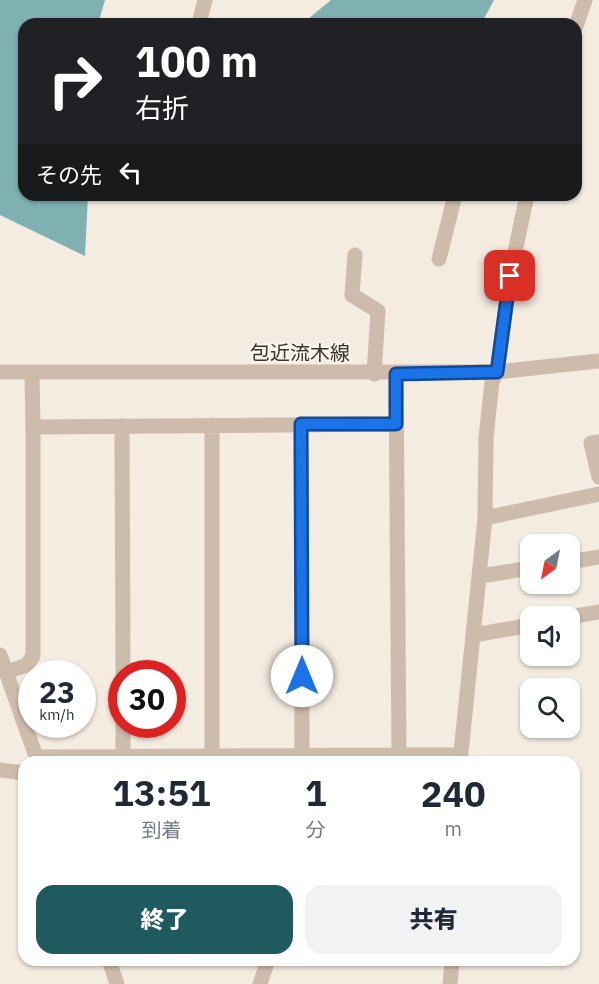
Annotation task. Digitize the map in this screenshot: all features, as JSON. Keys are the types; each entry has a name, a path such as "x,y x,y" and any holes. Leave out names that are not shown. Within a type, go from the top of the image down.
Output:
{"street":[{"path":"200,18 205,0"},
{"path":"579,18 585,0"},
{"path":"439,259 454,201"},
{"path":"460,756 485,518 486,438 492,382 497,372 510,276 526,201"},
{"path":"355,255 352,295 378,311 374,374"},
{"name":"包近流木線","path":"0,372 396,374 497,372 599,361"},
{"path":"6,672 27,665 33,656 32,373"},
{"path":"396,374 399,755"},
{"path":"301,424 302,756 419,756"},
{"path":"33,427 396,424"},
{"path":"123,738 123,756 212,756 212,425"},
{"path":"122,426 123,660"},
{"path":"599,442 591,443 599,477"},
{"path":"485,518 599,494"},
{"path":"580,560 599,557"},
{"path":"480,576 520,570"},
{"path":"580,616 599,612"},
{"path":"474,635 520,627"},
{"path":"0,655 6,672 6,691 36,756"},
{"path":"0,770 18,772"},
{"path":"111,966 117,984"},
{"path":"260,984 266,966"},
{"path":"450,984 452,966"}],"water":[{"path":"0,0 105,0 100,18 18,18 18,201 88,201 85,256 0,215"},
{"path":"331,0 494,0 484,18 309,18"}],"route":[{"path":"302,676 301,424 396,424 396,374 497,372 510,276"}]}
